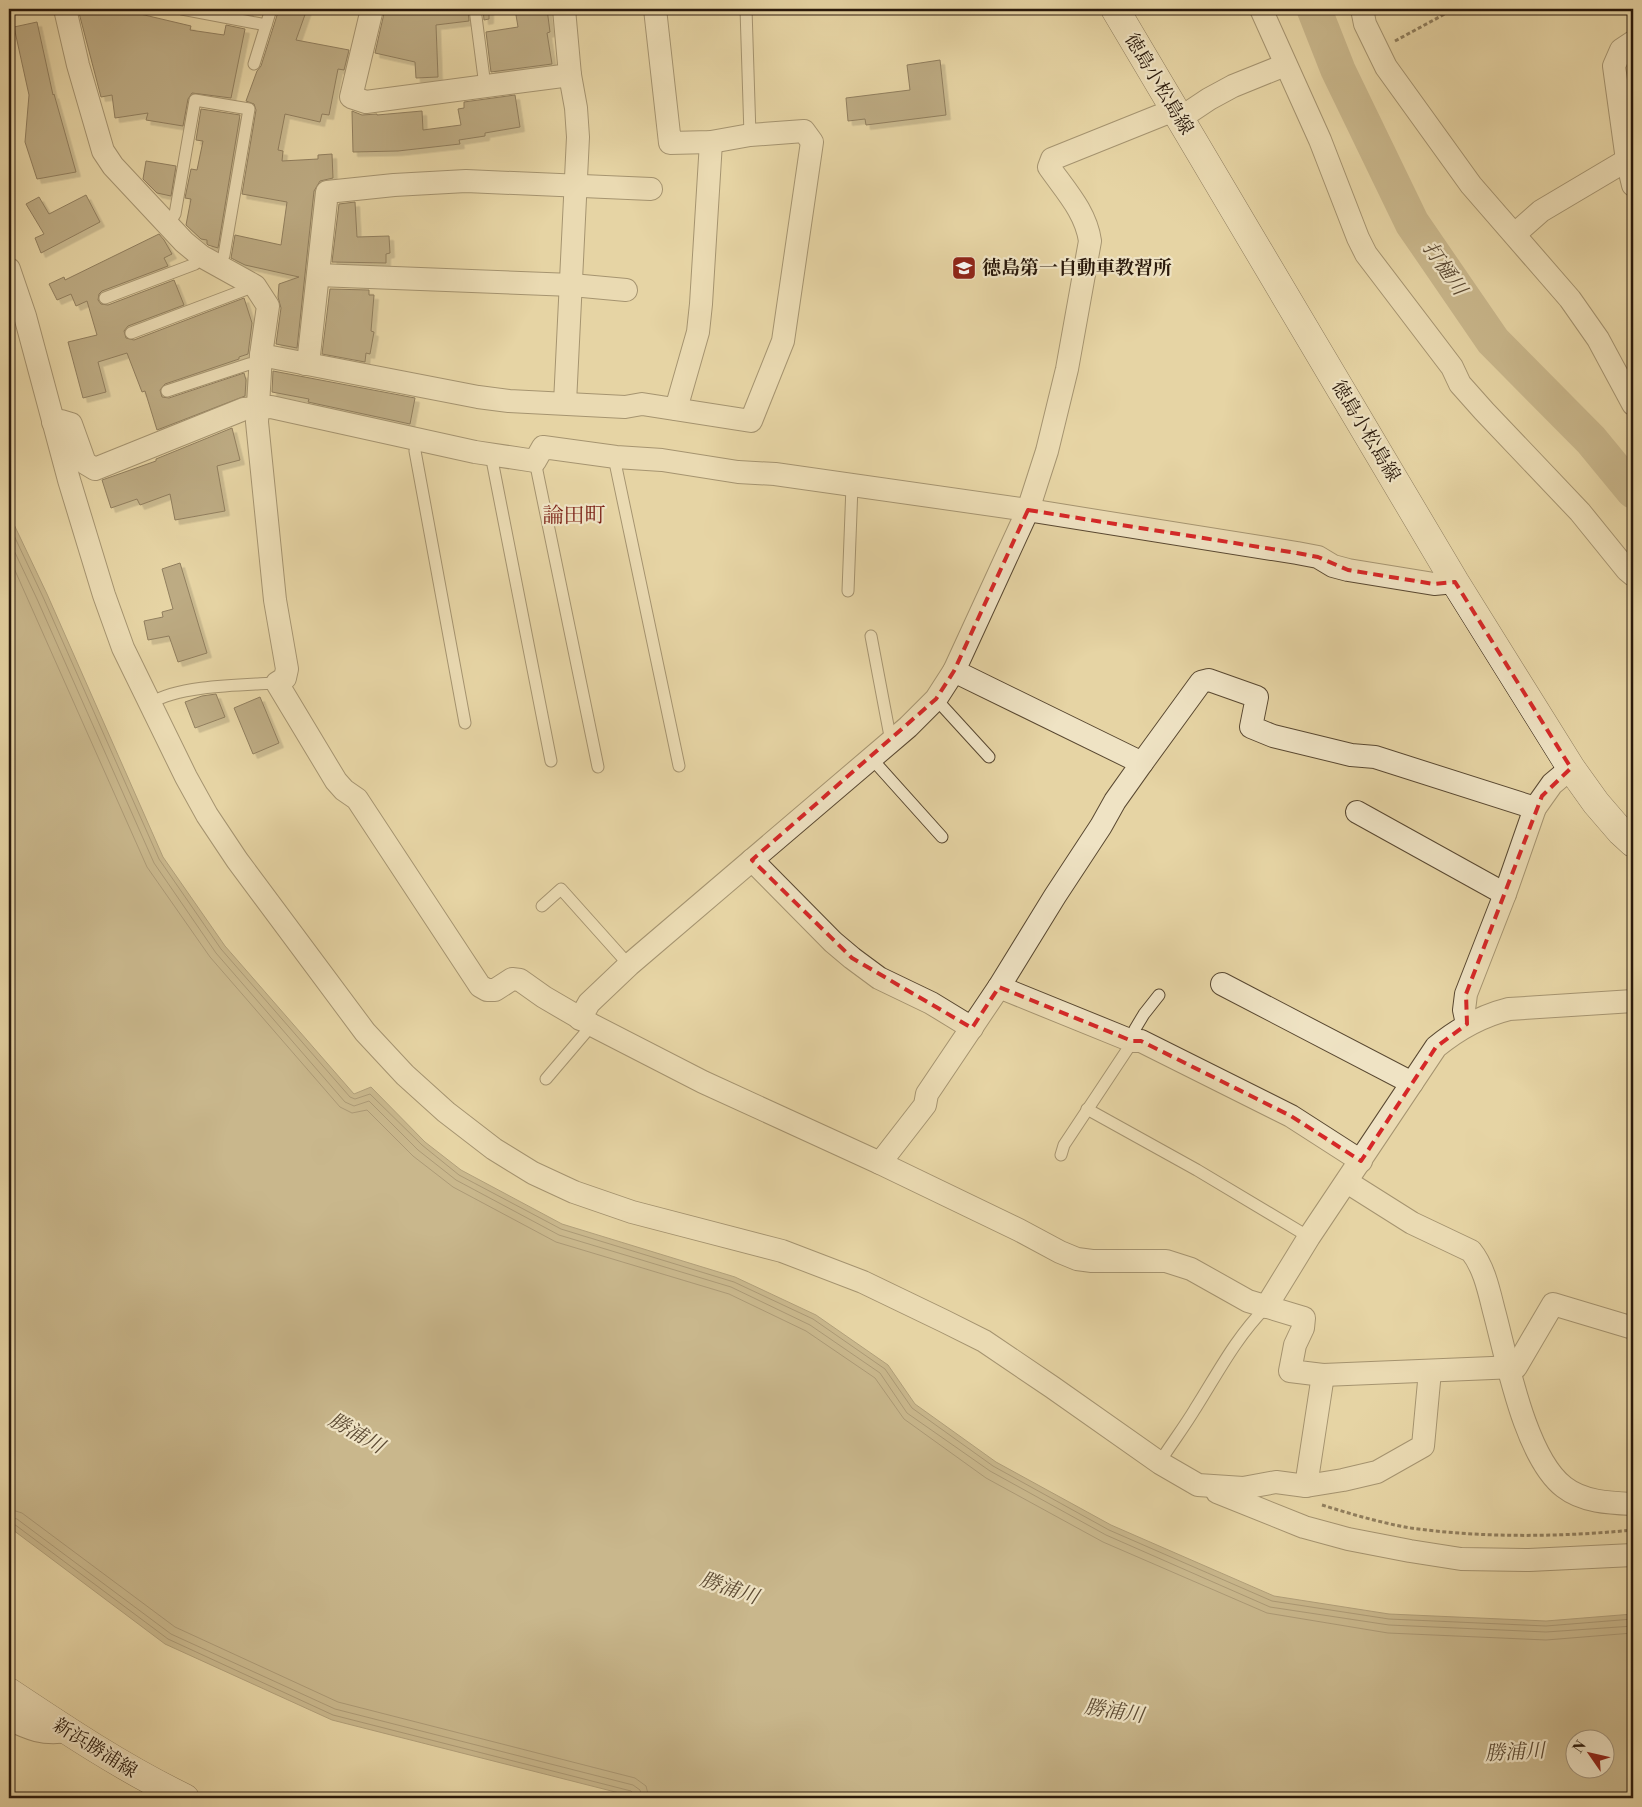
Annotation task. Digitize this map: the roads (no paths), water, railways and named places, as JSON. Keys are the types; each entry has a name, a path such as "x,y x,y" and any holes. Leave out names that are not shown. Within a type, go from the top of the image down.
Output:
{"main road":[{"name":"徳島小松島線","path":"1115,9 1454,582 1571,768 1596,803 1633,843"},
{"name":"新浜勝浦線","path":"9,1692 67,1731 150,1781 185,1798"}],"street":[{"path":"65,9 78,65 103,151 113,166 184,242 210,262 255,286 268,306 261,359 257,422 272,581 287,669 285,678 277,683 336,781 344,790 357,799 480,986 487,990 495,990 512,980 520,980 586,1022 704,1082 880,1163 1077,1259 1092,1261 1166,1261 1191,1269 1248,1301 1304,1318 1303,1328 1295,1345 1290,1371 1323,1375 1516,1367 1553,1304 1633,1328"},
{"path":"372,9 351,97 366,102 570,75"},
{"path":"564,9 578,137 572,285 564,403"},
{"path":"261,359 306,364 478,397 509,401 625,407 642,404 751,421 783,342 812,142 804,130 750,135 711,142 670,143 655,9"},
{"path":"1261,9 1320,140 1366,254 1452,367 1460,384 1580,512 1633,575"},
{"path":"1362,9 1366,24 1386,67 1471,185 1570,300 1598,339 1633,404"},
{"path":"1633,42 1621,50 1614,66 1627,160 1633,185"},
{"path":"586,1022 589,1003 629,965 894,739 936,699 954,670 1028,510 1047,451 1067,369 1090,241 1088,228 1080,211 1049,167 1052,159 1177,114 1233,86 1286,65"},
{"path":"676,409 698,332 711,142"},
{"path":"1515,234 1541,211 1627,160"},
{"path":"306,364 309,355 327,192 394,185 466,182 651,189"},
{"path":"9,269 25,316 69,480 104,595 123,648 186,777 207,815 237,860 365,1032 405,1075 446,1112 494,1149 533,1173 574,1192 632,1212 782,1250 871,1286 984,1341 1162,1458 1198,1485 1304,1527 1348,1539 1461,1559 1529,1560 1633,1554"},
{"path":"318,275 572,285 626,290"},
{"path":"53,422 61,421 71,424 85,463 94,469 244,409 259,406 494,455 535,461 543,447 616,457 662,460 738,472 775,474 1028,510 1318,557 1333,566 1348,570 1434,584 1454,582"},
{"path":"954,670 1142,763"},
{"path":"880,1163 925,1105 928,1094 999,987 1115,801 1201,682 1209,680 1257,698 1251,727 1273,736 1351,756 1375,756 1535,808"},
{"path":"1467,1024 1464,1010 1466,994 1505,894 1535,808 1552,784 1571,768"},
{"path":"1357,812 1505,894"},
{"path":"752,860 833,942 852,958 879,978 931,1003 972,1028"},
{"path":"1222,984 1412,1083"},
{"path":"999,987 1132,1041 1141,1041 1291,1116 1361,1161"},
{"path":"1266,1307 1436,1046 1467,1024 1509,1009 1633,1001"},
{"path":"1347,1182 1412,1223 1472,1251 1478,1259 1488,1291 1528,1432 1544,1467 1564,1487 1579,1496 1602,1502 1633,1504"},
{"path":"1198,1485 1243,1488 1276,1482 1306,1486 1377,1472 1422,1446 1430,1371"},
{"path":"1306,1486 1323,1375"},
{"path":"9,1719 29,1729 52,1734 67,1731"}],"lane":[{"path":"182,9 266,25"},
{"path":"254,64 271,9"},
{"path":"474,9 485,86"},
{"path":"746,9 750,135"},
{"path":"105,298 194,264 210,262 224,255 249,110 195,100 175,214 169,224"},
{"path":"131,333 255,286"},
{"path":"167,391 261,359"},
{"path":"419,440 415,451 465,723"},
{"path":"494,455 493,465 551,761"},
{"path":"616,457 616,467 678,766"},
{"path":"535,461 598,767"},
{"path":"848,592 852,486"},
{"path":"871,636 889,731 894,739"},
{"path":"151,703 159,698 184,690 277,683"},
{"path":"936,699 989,757"},
{"path":"872,759 942,837"},
{"path":"542,906 561,889 629,965"},
{"path":"1061,1154 1064,1145 1132,1041 1135,1029 1144,1014 1159,996"},
{"path":"546,1079 586,1022"},
{"path":"1087,1110 1197,1170 1310,1237"},
{"path":"1162,1458 1242,1333 1266,1307"}],"water":[{"name":"勝浦川","path":"9,514 47,594 163,857 225,946 354,1094 371,1087 425,1142 461,1170 562,1224 735,1277 816,1315 888,1365 915,1404 996,1462 1111,1525 1274,1596 1389,1614 1546,1621 1633,1614 1633,1798 639,1798 332,1720 165,1644 9,1527"}],"waterway":[{"name":"打樋川","path":"1314,9 1338,70 1412,223 1493,341 1591,440 1633,491"}],"place":[{"name":"徳島第一自動車教習所","path":"964,268"}],"district":[{"name":"論田町","path":"574,516"}]}
